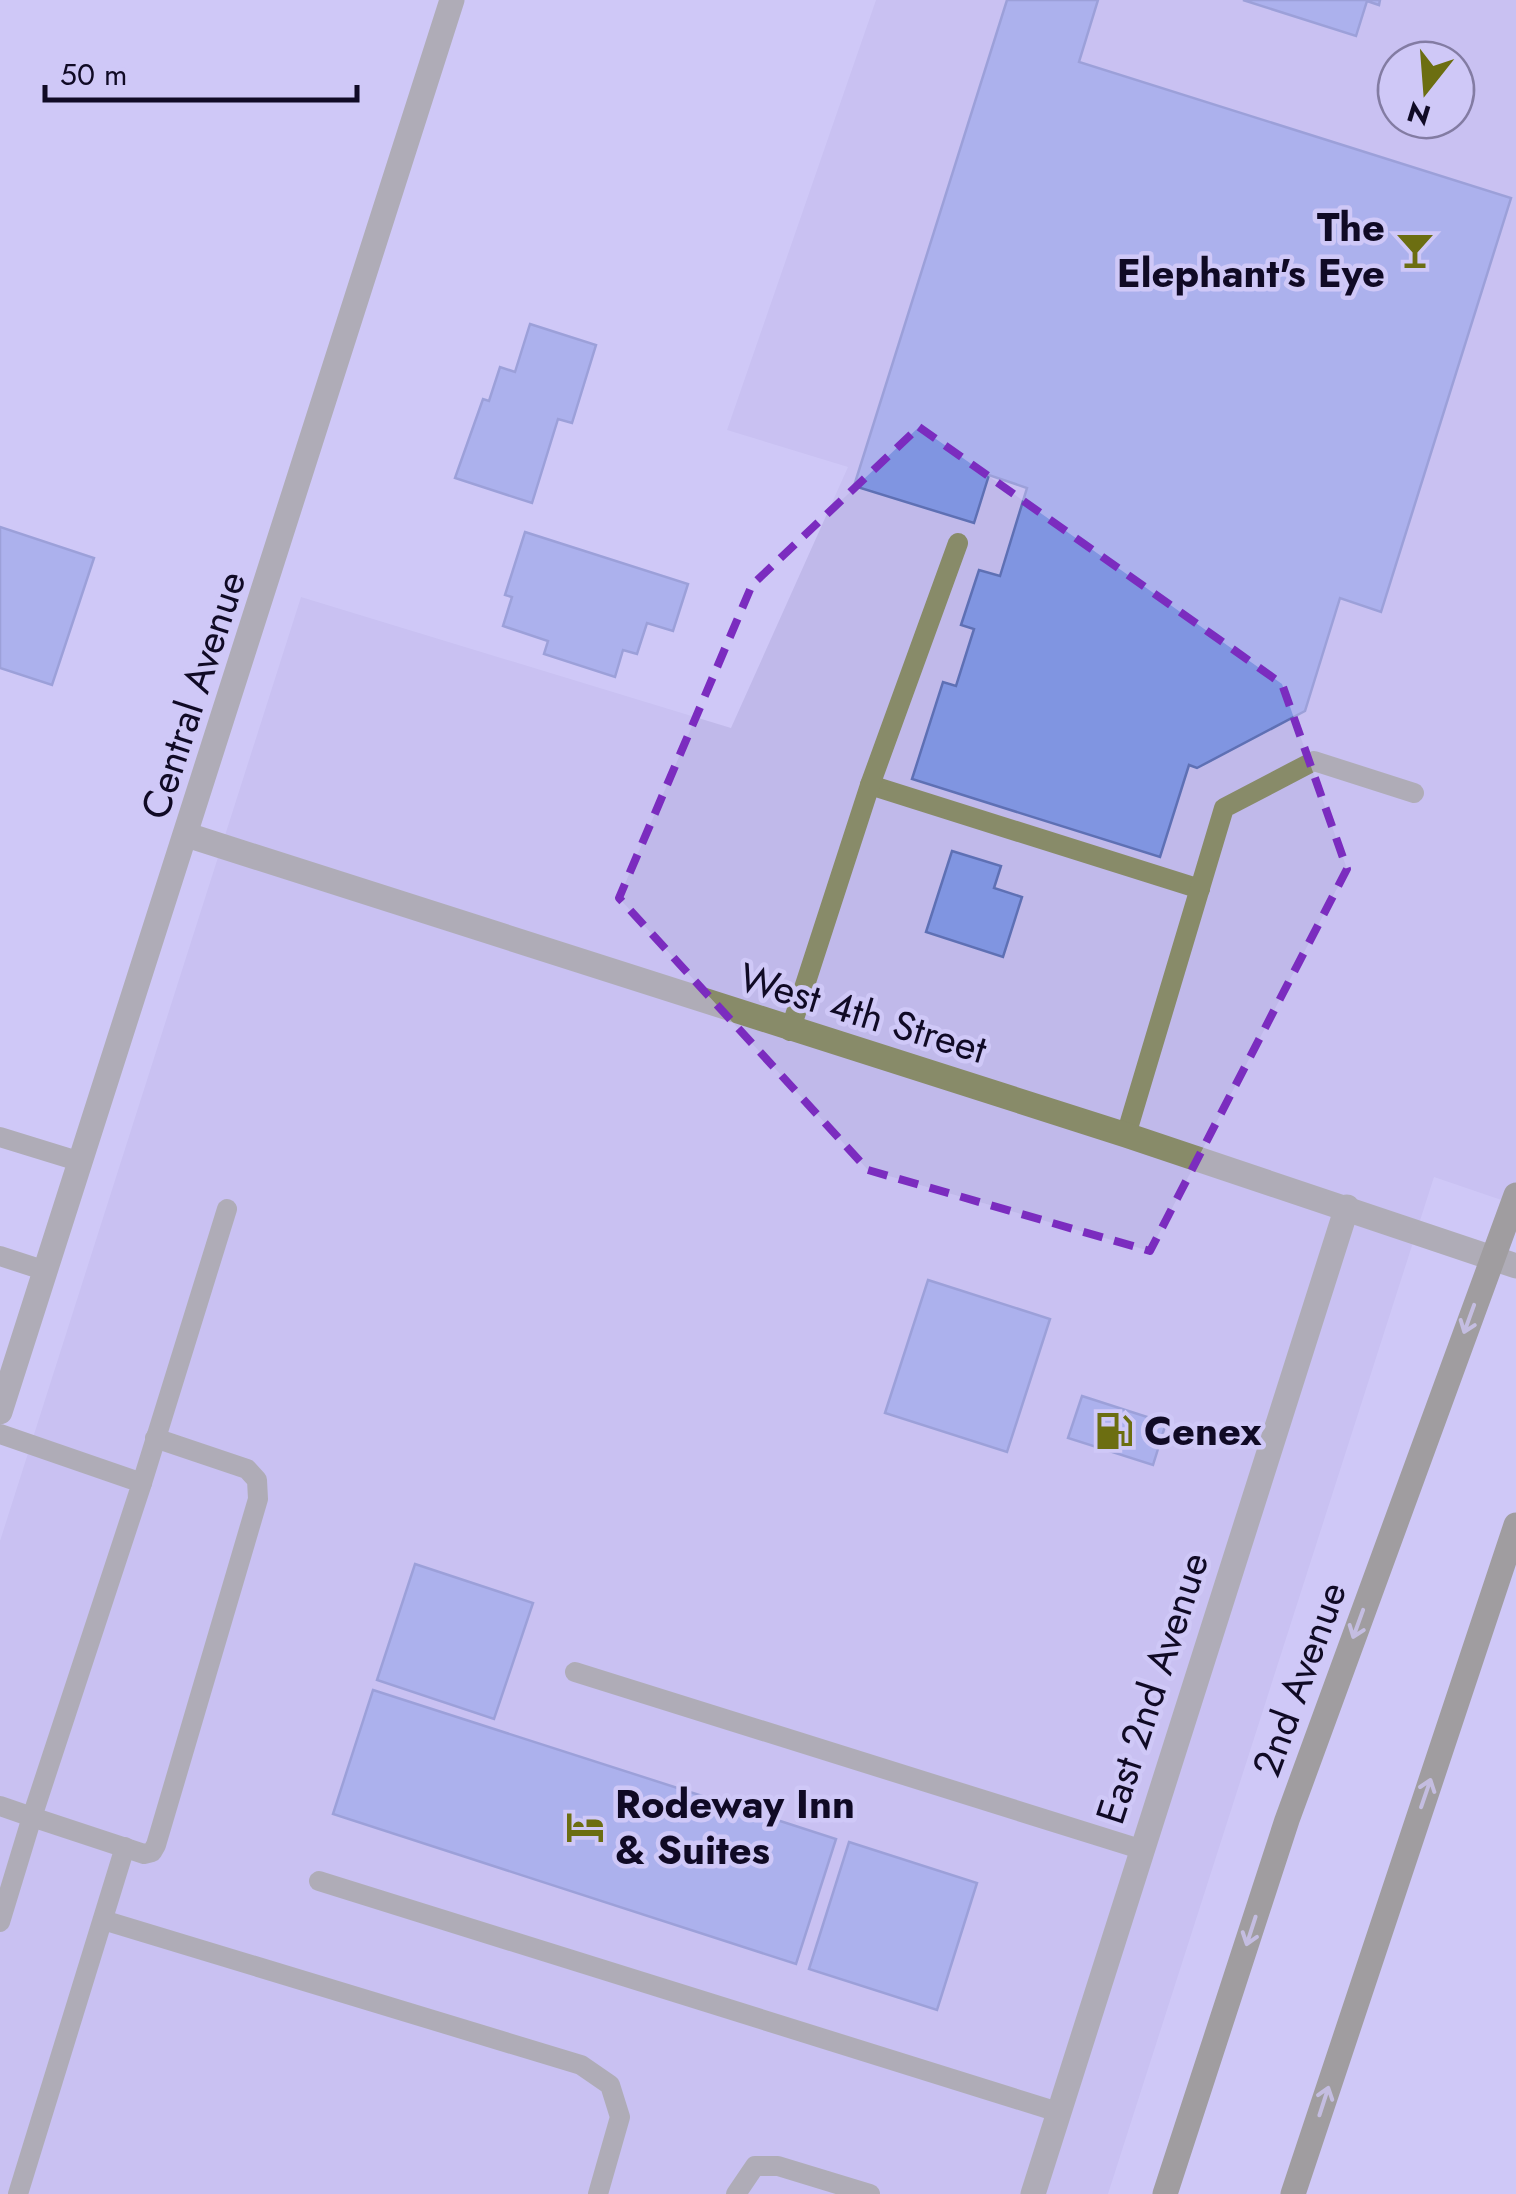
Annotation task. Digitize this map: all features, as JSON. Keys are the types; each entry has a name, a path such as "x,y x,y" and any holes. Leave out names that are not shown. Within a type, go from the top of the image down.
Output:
{"main road":[{"name":"2nd Avenue","path":"1165,2194 1287,1820 1504,1261 1516,1195"},
{"path":"1293,2194 1516,1525"}],"street":[{"name":"Central Avenue","path":"0,1412 8,1360 46,1271 452,0"},
{"name":"West 4th Street","path":"187,835 1126,1134 1504,1261"},
{"name":"East 2nd Avenue","path":"1033,2194 1347,1207"}],"lane":[{"path":"790,1030 870,785 958,543"},
{"path":"1126,1134 1224,808 1314,762 1414,793"},
{"path":"870,785 1200,890"},
{"path":"0,1136 81,1162"},
{"path":"0,1922 227,1209"},
{"path":"0,1256 46,1271"},
{"path":"0,1434 142,1483"},
{"path":"0,1806 144,1854 152,1852 156,1845 258,1500 258,1480 247,1469 155,1438"},
{"path":"575,1672 1140,1849"},
{"path":"18,2194 125,1848"},
{"path":"320,1881 1058,2112"},
{"path":"102,1920 582,2065 610,2085 620,2117 598,2194"},
{"path":"736,2194 754,2166 778,2166 870,2194"}],"highlighted area":[{"path":"919,427 1282,684 1347,869 1150,1251 868,1170 619,898 752,585"}],"shaded area":[{"path":"876,0 1516,0 1516,1205 1434,1177 1108,2194 0,2194 0,1541 301,597 731,728 848,467 727,430"}],"building":[{"path":"1007,0 1098,0 1079,62 1511,198 1381,612 1340,598 1305,711 1197,768 1189,765 1160,857 912,779 943,682 956,686 974,629 961,625 979,570 1000,576 1027,488 989,475 974,523 854,486"},
{"path":"1243,0 1380,0 1379,5 1367,1 1356,36"},
{"path":"530,324 596,345 572,423 558,419 532,503 455,478 483,399 489,401 500,367 515,372"},
{"path":"0,527 94,558 52,685 0,668"},
{"path":"525,532 688,584 673,631 647,623 637,654 623,650 615,677 544,654 548,641 503,626 512,597 505,595"},
{"path":"952,851 1001,866 994,888 1022,897 1003,957 926,932"},
{"path":"928,1280 1050,1319 1007,1452 885,1413"},
{"path":"1082,1396 1166,1423 1153,1465 1068,1438"},
{"path":"415,1564 533,1603 494,1719 377,1680"},
{"path":"373,1690 836,1839 796,1964 333,1814"},
{"path":"849,1842 977,1883 937,2010 809,1969"}],"place":[{"name":"The Elephant's Eye","path":"1415,250"},
{"name":"Cenex","path":"1114,1431"},
{"name":"Rodeway Inn & Suites","path":"585,1827"}]}
